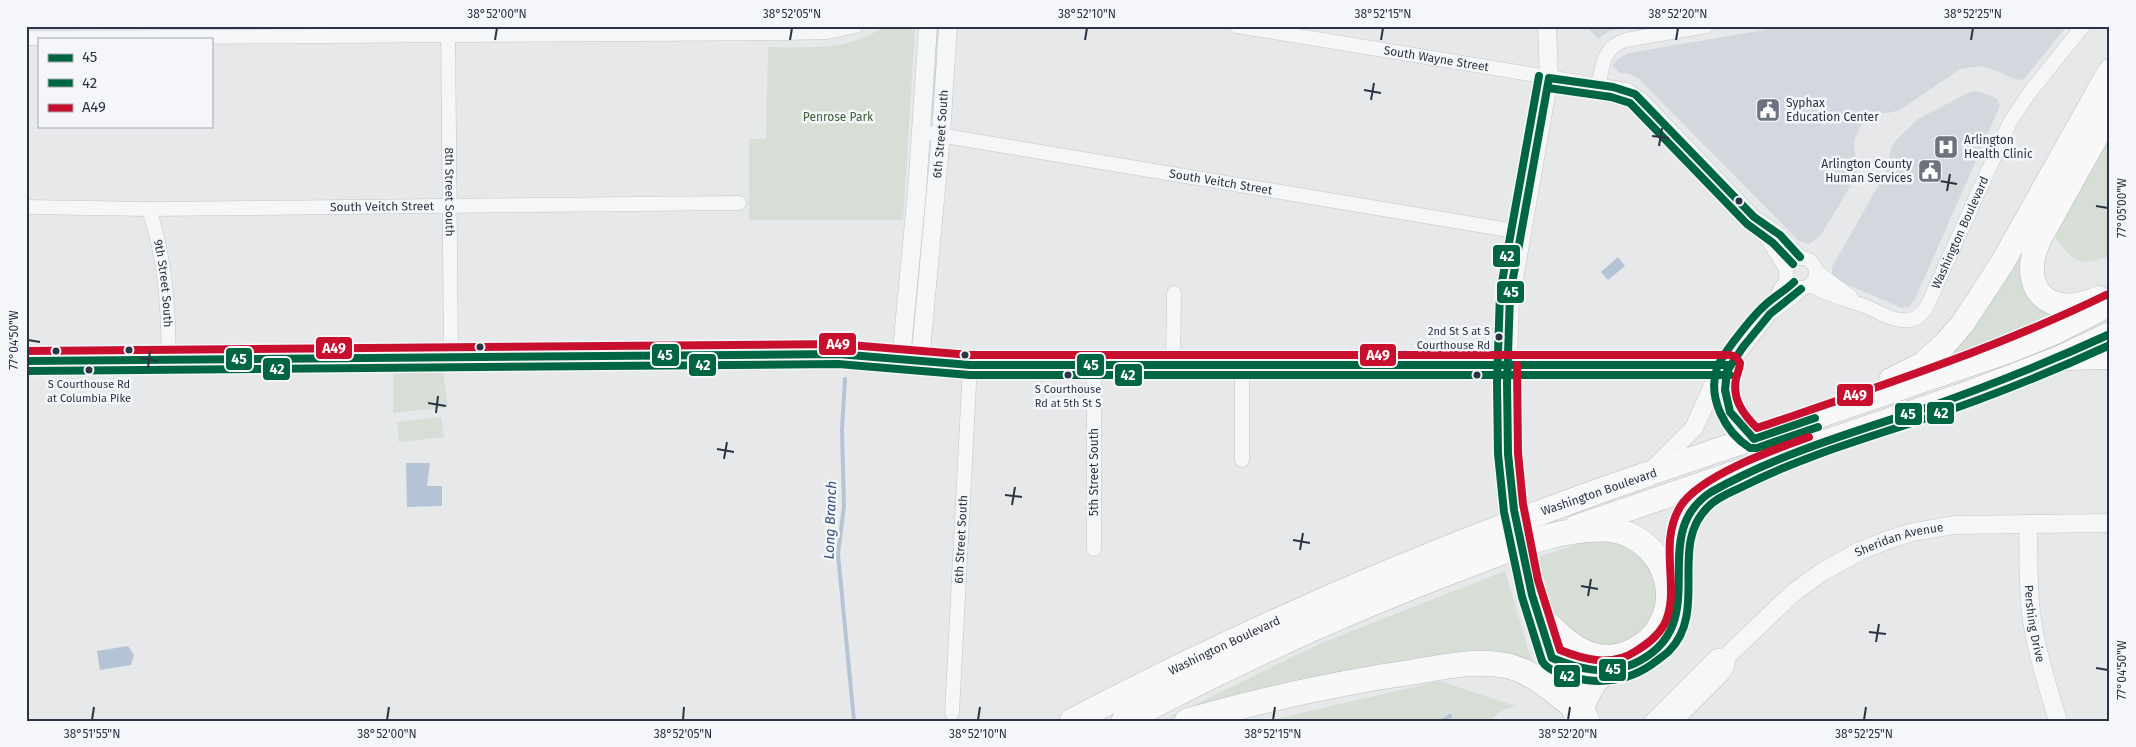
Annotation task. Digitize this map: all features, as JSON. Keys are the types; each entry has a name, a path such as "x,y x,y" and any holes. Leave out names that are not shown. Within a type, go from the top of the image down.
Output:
{"highway":[{"path":"1809,420 1856,393 1884,383 1923,364 1944,345 1963,323 2001,265 2110,71"},
{"path":"2110,112 2040,238 2034,252 2031,267 2036,286 2046,298 2057,305 2081,305 2110,292"},
{"name":"Washington Boulevard","path":"1072,721 1211,650 1352,586 1487,532 1648,474 2009,352 2060,330 2110,304"},
{"name":"Washington Boulevard","path":"1124,721 1237,664 1321,625 1448,573 1555,534 1974,391 2057,360 2110,334"},
{"path":"2057,360 2110,357"},
{"path":"1552,658 1581,669 1606,672 1633,664 1650,654 1663,643 1673,628 1680,602 1680,535 1685,520 1694,505 1713,491 1784,456"},
{"path":"1535,606 1576,649 1592,655 1615,657 1638,648 1652,638 1662,623 1668,607 1668,589 1663,569 1652,551 1637,539 1620,532 1603,529 1555,534"},
{"path":"1187,721 1336,685 1422,670 1480,664 1504,665 1527,673 1581,713 1590,690 1606,672"}],"street":[{"path":"26,38 110,32 786,33 827,32 856,26"},
{"name":"6th Street South","path":"901,359 918,191 928,26"},
{"name":"6th Street South","path":"920,362 941,135 948,26"},
{"name":"South Wayne Street","path":"1237,26 1623,89 1635,94 1754,217"},
{"path":"1547,26 1549,78 1510,295 1507,365 1509,466 1514,510 1535,606 1552,658 1581,713"},
{"path":"1599,85 1604,60 1608,51 1615,44 1626,40 1706,26"},
{"name":"Washington Boulevard","path":"1809,282 1832,296 1864,305 1888,316 1903,320 1917,317 1926,309 2010,122 2026,96 2083,26"},
{"name":"8th Street South","path":"448,31 451,358"},
{"name":"South Veitch Street","path":"921,132 1521,232"},
{"name":"South Veitch Street","path":"26,208 149,209 739,202"},
{"name":"9th Street South","path":"149,209 164,264 168,296 168,360"},
{"path":"1754,217 1780,235 1800,257 1812,262 1809,282 1794,297 1770,314"},
{"path":"1754,217 1793,286 1809,282"},
{"path":"1648,474 1694,428 1716,381 1770,314 1787,274 1790,262 1800,257"},
{"path":"1173,365 1174,293"},
{"path":"26,361 838,354 970,365 1730,365"},
{"name":"6th Street South","path":"952,713 970,365"},
{"path":"1242,365 1242,460"},
{"path":"1730,365 1726,390 1730,412 1754,439"},
{"name":"5th Street South","path":"1094,366 1094,549"},
{"name":"Sheridan Avenue","path":"1654,721 1718,658 1726,657 1793,593 1822,572 1860,551 1890,539 1933,528 1973,524 2110,523"},
{"name":"Pershing Drive","path":"2028,524 2032,621 2041,664 2058,721"},
{"name":"Sheridan Avenue","path":"1673,721 1721,673 1725,668 1726,657"}],"shaded area":[{"path":"1586,26 1637,26 1611,30 1598,39"},
{"path":"1788,26 2067,26 2023,80 2014,79 2000,72 1980,66 1960,69 1900,110 1878,113 1869,118 1860,127 1855,139 1854,148 1858,168 1851,185 1821,235 1809,244 1799,241 1638,78 1628,73 1620,73 1612,66 1618,59 1629,53"},
{"name":"Arlington County Human Services","path":"1977,91 1997,99 2000,106 1915,299 1909,307 1902,308 1841,282 1832,275 1832,267 1888,166 1891,147 1918,119 1970,92"}],"green space":[{"name":"Penrose Park","path":"888,26 914,26 915,29 903,220 749,220 749,139 766,139 768,47 834,46 860,39"},
{"path":"933,26 942,26 935,116 931,116"},
{"path":"2110,84 2110,97 2024,255 2057,314 2035,329 1938,369"},
{"path":"2110,135 2110,256 2090,261 2077,260 2067,252 2054,236"},
{"path":"393,373 443,373 448,407 393,413"},
{"path":"441,417 444,437 399,442 397,422"},
{"path":"1597,538 1626,542 1648,561 1661,589 1654,621 1632,645 1609,652 1554,621 1535,558"},
{"path":"1505,571 1529,652 1540,677 1377,671 1166,719 1319,644"},
{"path":"1439,681 1516,706 1503,710 1489,721 1268,721"}],"water":[{"path":"1618,257 1625,266 1608,280 1601,272"},
{"path":"406,463 430,463 427,486 442,486 442,506 407,507"},
{"path":"128,646 134,655 131,665 100,670 97,651"}],"waterway":[{"name":"Long Branch","path":"845,379 842,430 844,506 838,554 854,721"},
{"path":"1442,721 1450,716"}],"transit line":[{"name":"42","path":"1539,76 1500,293 1497,383 1498,454 1504,512 1522,597 1542,661 1556,672 1586,680 1612,680 1644,670 1669,651 1681,635 1686,617 1689,559 1691,540 1696,522 1708,507 1720,498 1810,457 1971,403 2110,345"},
{"name":"45","path":"1549,78 1510,295 1507,383 1508,454 1514,510 1532,595 1552,658 1582,668 1612,670 1633,664 1658,647 1672,627 1678,604 1679,555 1682,532 1692,510 1711,492 1762,466 1789,455 1970,392 2110,334"},
{"name":"45","path":"1549,78 1613,87 1635,94 1754,217 1780,235 1800,257"},
{"name":"42","path":"1548,88 1611,97 1630,103 1747,224 1773,243 1793,264"},
{"name":"42","path":"1794,282 1759,311 1731,345 1717,368 1714,391 1716,402 1726,424 1750,448 1757,448 1818,427"},
{"name":"45","path":"1801,289 1770,314 1743,347 1727,371 1725,390 1730,412 1754,439 1815,418"},
{"name":"A49","path":"26,351 838,344 970,355 1730,355 1736,357 1740,363 1735,386 1737,400 1743,412 1757,428 1977,351 2106,295"},
{"name":"45","path":"26,361 838,354 970,365 1730,365"},
{"name":"42","path":"26,371 838,364 970,375 1730,375"},
{"name":"A49","path":"1517,365 1518,453 1523,504 1538,580 1560,650 1579,657 1608,660 1627,656 1648,643 1664,625 1669,612 1671,598 1670,537 1673,522 1680,507 1690,496 1720,474 1758,456 1809,437"}],"place":[{"name":"Syphax Education Center","path":"1768,110"},
{"name":"Arlington Health Clinic","path":"1946,147"},
{"name":"Arlington County Human Services","path":"1930,171"},
{"name":"2nd St S at S Courthouse Rd","path":"1499,337"},
{"name":"S Courthouse Rd at Columbia Pike","path":"89,370"},
{"name":"S Courthouse Rd at 5th St S","path":"1068,375"}]}
